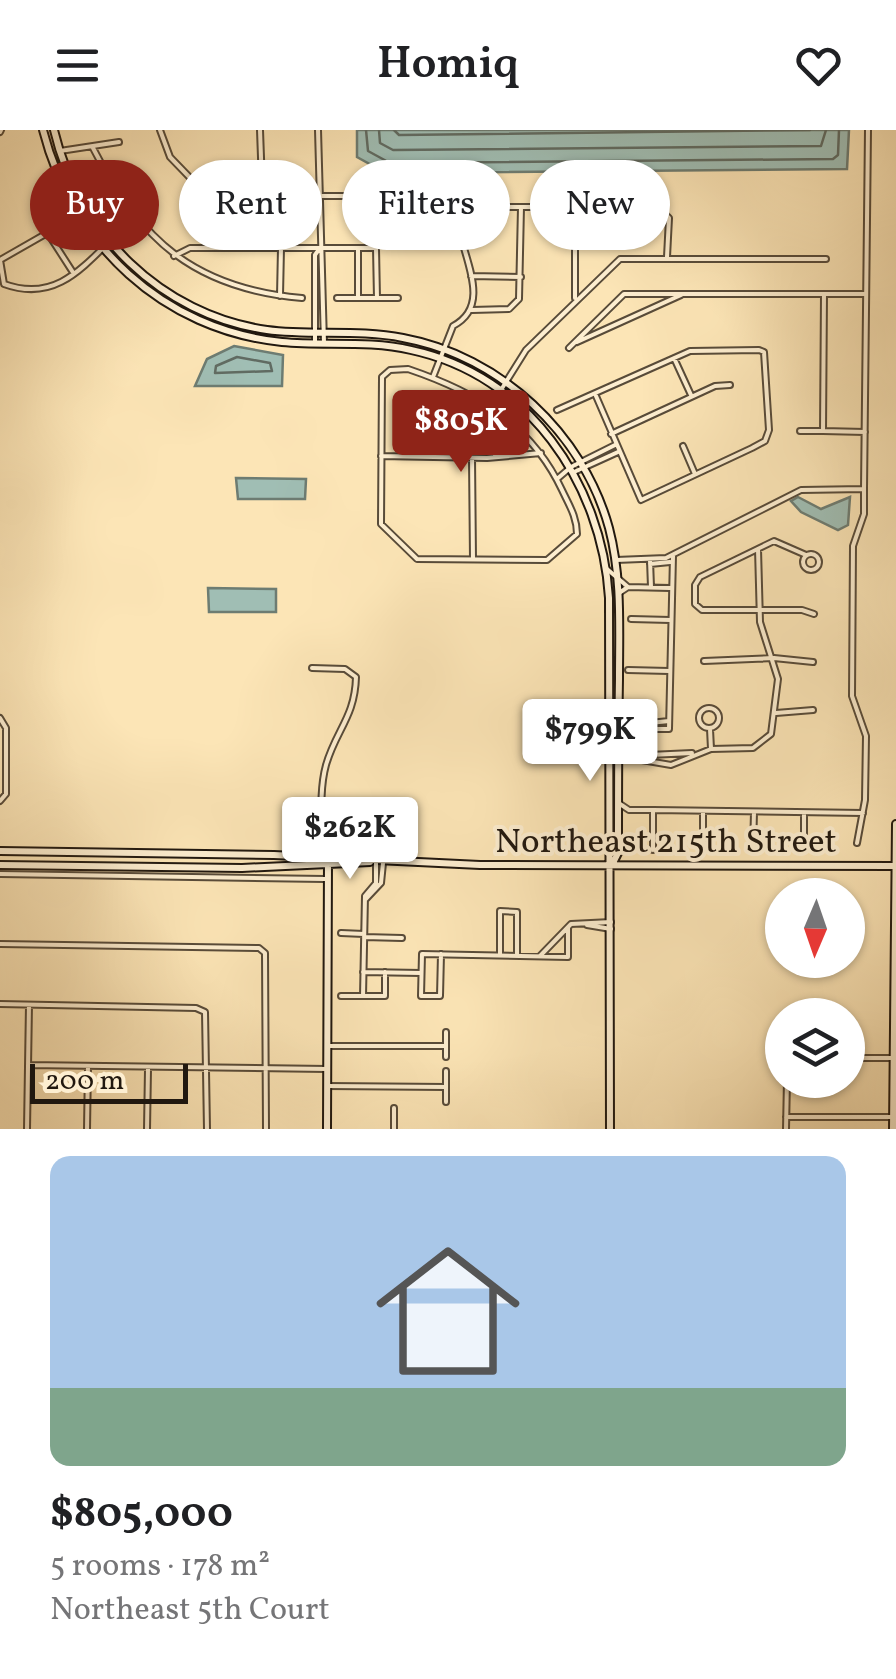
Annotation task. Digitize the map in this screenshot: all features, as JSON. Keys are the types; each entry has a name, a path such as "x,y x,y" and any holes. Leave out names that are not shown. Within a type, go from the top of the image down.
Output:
{"street":[{"path":"43,130 53,160"},
{"path":"54,130 63,160"},
{"path":"160,130 170,158 179,167"},
{"path":"260,130 261,160"},
{"path":"318,130 318,160"},
{"path":"857,843 866,736 852,696 853,546 864,514 868,130"},
{"path":"59,150 77,151 119,142"},
{"path":"93,148 120,198 174,256 215,279 302,298"},
{"path":"472,310 472,276 456,229 457,212 465,207 530,207"},
{"path":"432,378 453,326 472,310 509,310 520,296 521,207"},
{"path":"30,242 0,260 4,284 22,290 48,290 101,250"},
{"path":"59,250 74,274"},
{"path":"103,250 143,288 207,324 260,339 374,343 440,358 501,391 541,426 590,502 619,593 621,757 618,853 612,864"},
{"path":"117,250 148,280 200,310 264,329 381,334 444,348 506,382 544,414 581,465 601,503 613,572 608,758 612,864 610,1129"},
{"path":"174,256 186,250"},
{"path":"280,250 280,296"},
{"path":"319,342 321,250"},
{"path":"358,250 358,298"},
{"path":"376,250 376,298"},
{"path":"574,250 575,298"},
{"path":"666,259 667,250"},
{"path":"501,391 526,350 575,298 620,259 826,259"},
{"path":"472,276 521,277"},
{"path":"569,348 624,294 866,294"},
{"path":"823,431 824,294"},
{"path":"577,342 682,295"},
{"path":"337,298 398,298"},
{"path":"557,410 596,396 690,350 764,352 769,430 765,441 641,500 596,396"},
{"path":"674,358 691,396"},
{"path":"408,369 432,378 472,394 514,423 557,479 577,522 577,534 546,560 417,560 381,524 382,377 390,370 408,369"},
{"path":"610,434 691,396 730,386"},
{"path":"495,456 514,423"},
{"path":"800,431 865,432"},
{"path":"557,479 615,445"},
{"path":"683,446 695,474"},
{"path":"581,465 618,452"},
{"path":"381,456 472,458 541,454"},
{"path":"472,458 473,558"},
{"path":"613,572 625,562 672,559 801,490 864,489"},
{"path":"806,556 778,541 758,548 696,580 697,608 814,614"},
{"path":"608,758 762,744 771,734 776,713 774,658 760,610 758,548"},
{"path":"669,722 634,721 630,725 669,729 672,559"},
{"path":"650,562 650,588"},
{"path":"613,572 628,587"},
{"path":"619,593 628,587 670,588"},
{"path":"630,619 670,620"},
{"path":"704,660 774,658 813,662"},
{"path":"312,668 345,669 356,677 352,714 327,762 327,1129"},
{"path":"628,670 669,671"},
{"path":"710,729 720,720 710,708 699,719 710,729 711,749"},
{"path":"776,713 813,710"},
{"path":"0,801 6,794 2,719"},
{"path":"621,757 671,765 692,753"},
{"path":"618,803 627,809 862,813"},
{"path":"653,810 653,850"},
{"path":"703,848 704,812"},
{"path":"753,850 754,812"},
{"path":"804,813 804,849"},
{"path":"893,1129 896,824"},
{"name":"Northeast 215th Street","path":"0,851 380,862 894,866"},
{"name":"Northeast 215th Street","path":"0,864 175,872 325,860"},
{"path":"363,996 364,900 382,883 380,862"},
{"path":"0,874 175,872 328,880"},
{"path":"500,956 500,911 518,912 517,956"},
{"path":"540,956 568,928 610,925"},
{"path":"441,954 440,996 420,996 422,954 441,954 500,956 540,956 568,957 568,928"},
{"path":"341,933 402,938"},
{"path":"0,944 259,948 266,952 266,1129"},
{"path":"364,972 421,972"},
{"path":"341,996 384,996 384,972"},
{"path":"0,1004 196,1008 205,1012 207,1129"},
{"path":"27,1129 29,1005"},
{"path":"446,1032 446,1057"},
{"path":"327,1046 446,1046"},
{"path":"865,1058 893,1058"},
{"path":"28,1065 327,1070"},
{"path":"87,1129 88,1066"},
{"path":"147,1129 148,1067"},
{"path":"446,1071 446,1102"},
{"path":"327,1086 446,1087"},
{"path":"786,1098 786,1129"},
{"path":"394,1108 394,1129"},
{"path":"786,1117 893,1116"}],"water":[{"path":"357,130 849,130 847,169 670,171 670,160 530,160 530,172 510,172 510,160 357,157"},
{"path":"234,346 283,355 282,386 195,386 207,359"},
{"path":"236,478 306,479 305,499 238,499"},
{"path":"798,497 821,509 850,497 848,525 838,530 801,512 791,501"},
{"path":"208,588 276,589 276,612 209,612"}]}
